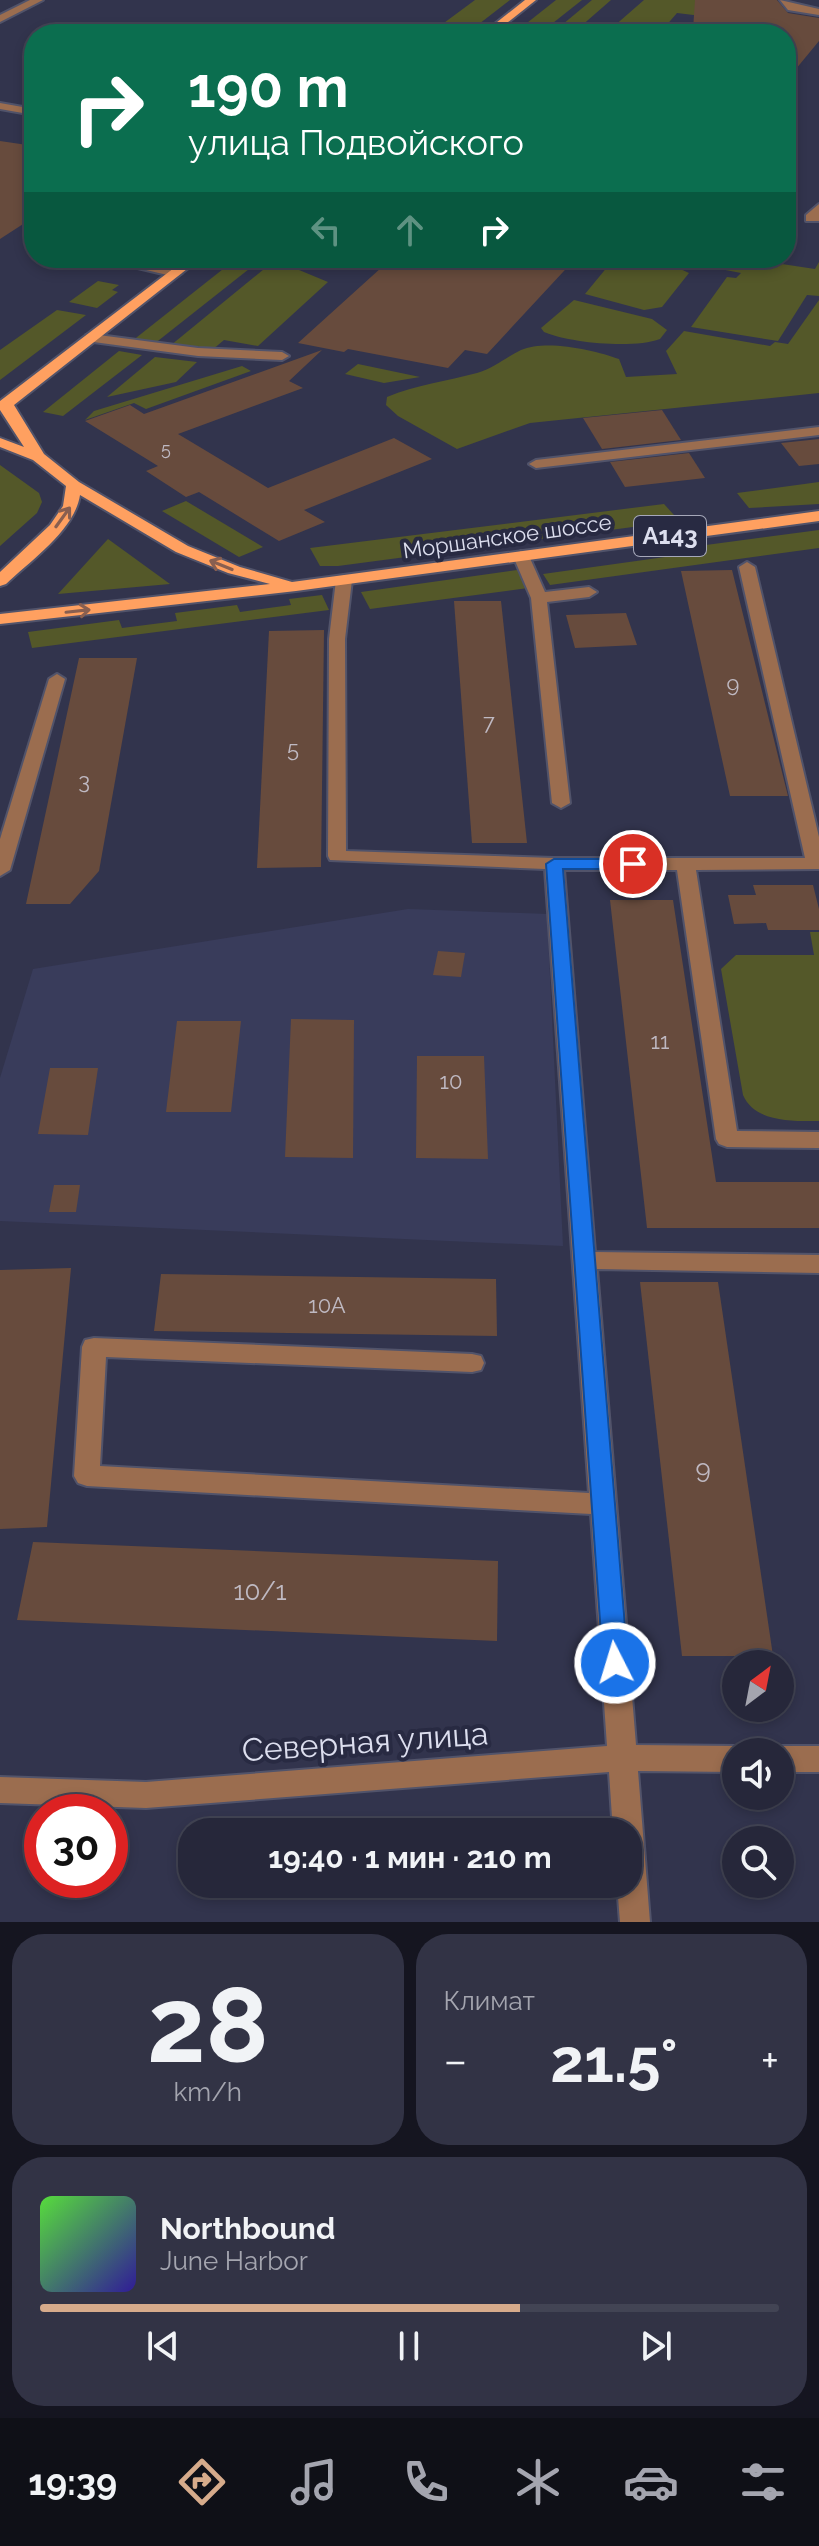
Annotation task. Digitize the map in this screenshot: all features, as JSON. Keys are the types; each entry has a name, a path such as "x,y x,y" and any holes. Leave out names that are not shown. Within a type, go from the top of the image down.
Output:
{"main road":[{"path":"500,24 531,0"},
{"path":"38,457 3,405 182,268"},
{"path":"0,442 38,457 74,485 71,506 55,528 0,581"},
{"name":"А143","path":"74,485 182,549 234,570 296,586"},
{"name":"Моршанское шоссе","path":"0,619 344,580 819,516"}],"street":[{"path":"0,19 38,0"},
{"path":"785,0 791,8 819,12"},
{"path":"0,106 24,110"},
{"path":"819,208 810,218 819,217"},
{"path":"151,268 176,273"},
{"path":"91,338 198,352 282,356"},
{"path":"536,464 819,431"},
{"path":"521,556 539,598 561,803"},
{"path":"344,580 337,639 337,856 554,864 816,864 747,567"},
{"path":"539,598 589,592"},
{"path":"0,870 57,679"},
{"path":"554,864 635,1922"},
{"path":"686,864 727,1139 819,1140"},
{"path":"585,1260 819,1264"},
{"path":"472,1363 94,1347 87,1476 603,1504"},
{"name":"Северная улица","path":"0,1790 146,1795 623,1758 722,1759"},
{"path":"794,1759 819,1759"}],"shaded area":[{"path":"408,909 547,914 563,1246 0,1221 0,1078 33,969"}],"green space":[{"path":"475,0 510,0 479,24 443,24"},
{"path":"556,0 582,0 552,24 526,24"},
{"path":"592,0 611,0 583,24 563,24"},
{"path":"644,0 725,0 710,17 677,13 667,24 616,24"},
{"path":"819,262 819,296 807,295 778,341 691,327 727,277 736,278 741,273 715,268 796,266 815,269"},
{"path":"224,268 250,268 149,348 127,345"},
{"path":"265,268 294,268 328,282 258,346 224,340 206,355 165,350"},
{"path":"606,268 678,268 689,273 662,307 644,310 585,294"},
{"path":"98,281 119,285 112,290 118,292 97,308 69,302"},
{"path":"574,300 652,319 667,330 660,339 634,344 569,339 544,332 541,328"},
{"path":"819,300 819,393 530,423 457,449 398,416 386,405 387,397 477,373 531,347 557,346 597,352 619,359 626,377 677,374 666,351 684,331 770,346 775,342 788,344"},
{"path":"57,310 86,315 0,380 0,350"},
{"path":"119,351 142,355 63,416 43,412"},
{"path":"155,357 197,362 176,382 107,397"},
{"path":"358,364 420,377 384,383 345,374"},
{"path":"242,366 251,371 146,409 134,403 85,420 94,411"},
{"path":"0,465 39,493 42,502 37,513 0,546"},
{"path":"819,482 819,504 749,508 737,493"},
{"path":"186,501 263,547 239,557 162,511"},
{"path":"664,504 674,515 648,525 338,566 320,566 310,548"},
{"path":"819,530 819,548 550,585 543,574 665,557 661,551"},
{"path":"108,539 170,584 58,594"},
{"path":"517,570 528,588 370,609 361,592"},
{"path":"322,595 329,610 32,648 28,632 119,620 122,628 177,621 175,613 237,605 240,612 291,605 289,599"},
{"path":"810,932 819,932 819,1121 798,1121 766,1116 756,1111 743,1095 721,969 736,955 814,955"}],"building":[{"path":"695,0 777,0 788,13 819,18 819,41 796,69 796,24 693,24"},
{"path":"0,141 24,145 24,223 0,239"},
{"path":"381,268 567,268 487,354 465,350 448,368 298,343"},
{"path":"322,350 289,381 303,388 178,434 268,488 394,438 432,459 304,510 325,522 279,541 199,492 186,497 146,471 158,466 85,421 130,405 144,414"},
{"path":"662,410 681,440 602,449 583,418"},
{"path":"819,439 819,464 799,466 781,443"},
{"path":"689,453 705,478 625,487 610,462"},
{"path":"732,570 788,796 730,796 681,571"},
{"path":"454,601 501,601 527,843 472,843"},
{"path":"626,613 637,645 575,648 566,615"},
{"path":"324,630 321,867 257,868 269,631"},
{"path":"79,658 137,658 99,871 70,904 26,904"},
{"path":"753,885 813,885 819,909 819,930 768,930 766,923 734,924 728,895 756,895"},
{"path":"610,900 673,900 716,1182 819,1182 819,1228 647,1228"},
{"path":"438,951 465,953 461,977 433,975"},
{"path":"291,1019 354,1020 353,1158 285,1157"},
{"path":"177,1021 241,1021 231,1112 166,1112"},
{"path":"417,1056 484,1056 488,1159 416,1158"},
{"path":"50,1068 98,1068 88,1135 38,1134"},
{"path":"54,1185 80,1185 76,1212 49,1212"},
{"path":"71,1268 47,1527 0,1529 0,1270"},
{"path":"161,1274 496,1279 497,1336 154,1331"},
{"path":"640,1282 718,1282 772,1650 722,1650 722,1656 682,1656"},
{"path":"33,1542 498,1561 497,1641 17,1620"}],"route":[{"path":"615,1663 554,864 633,864"}]}
